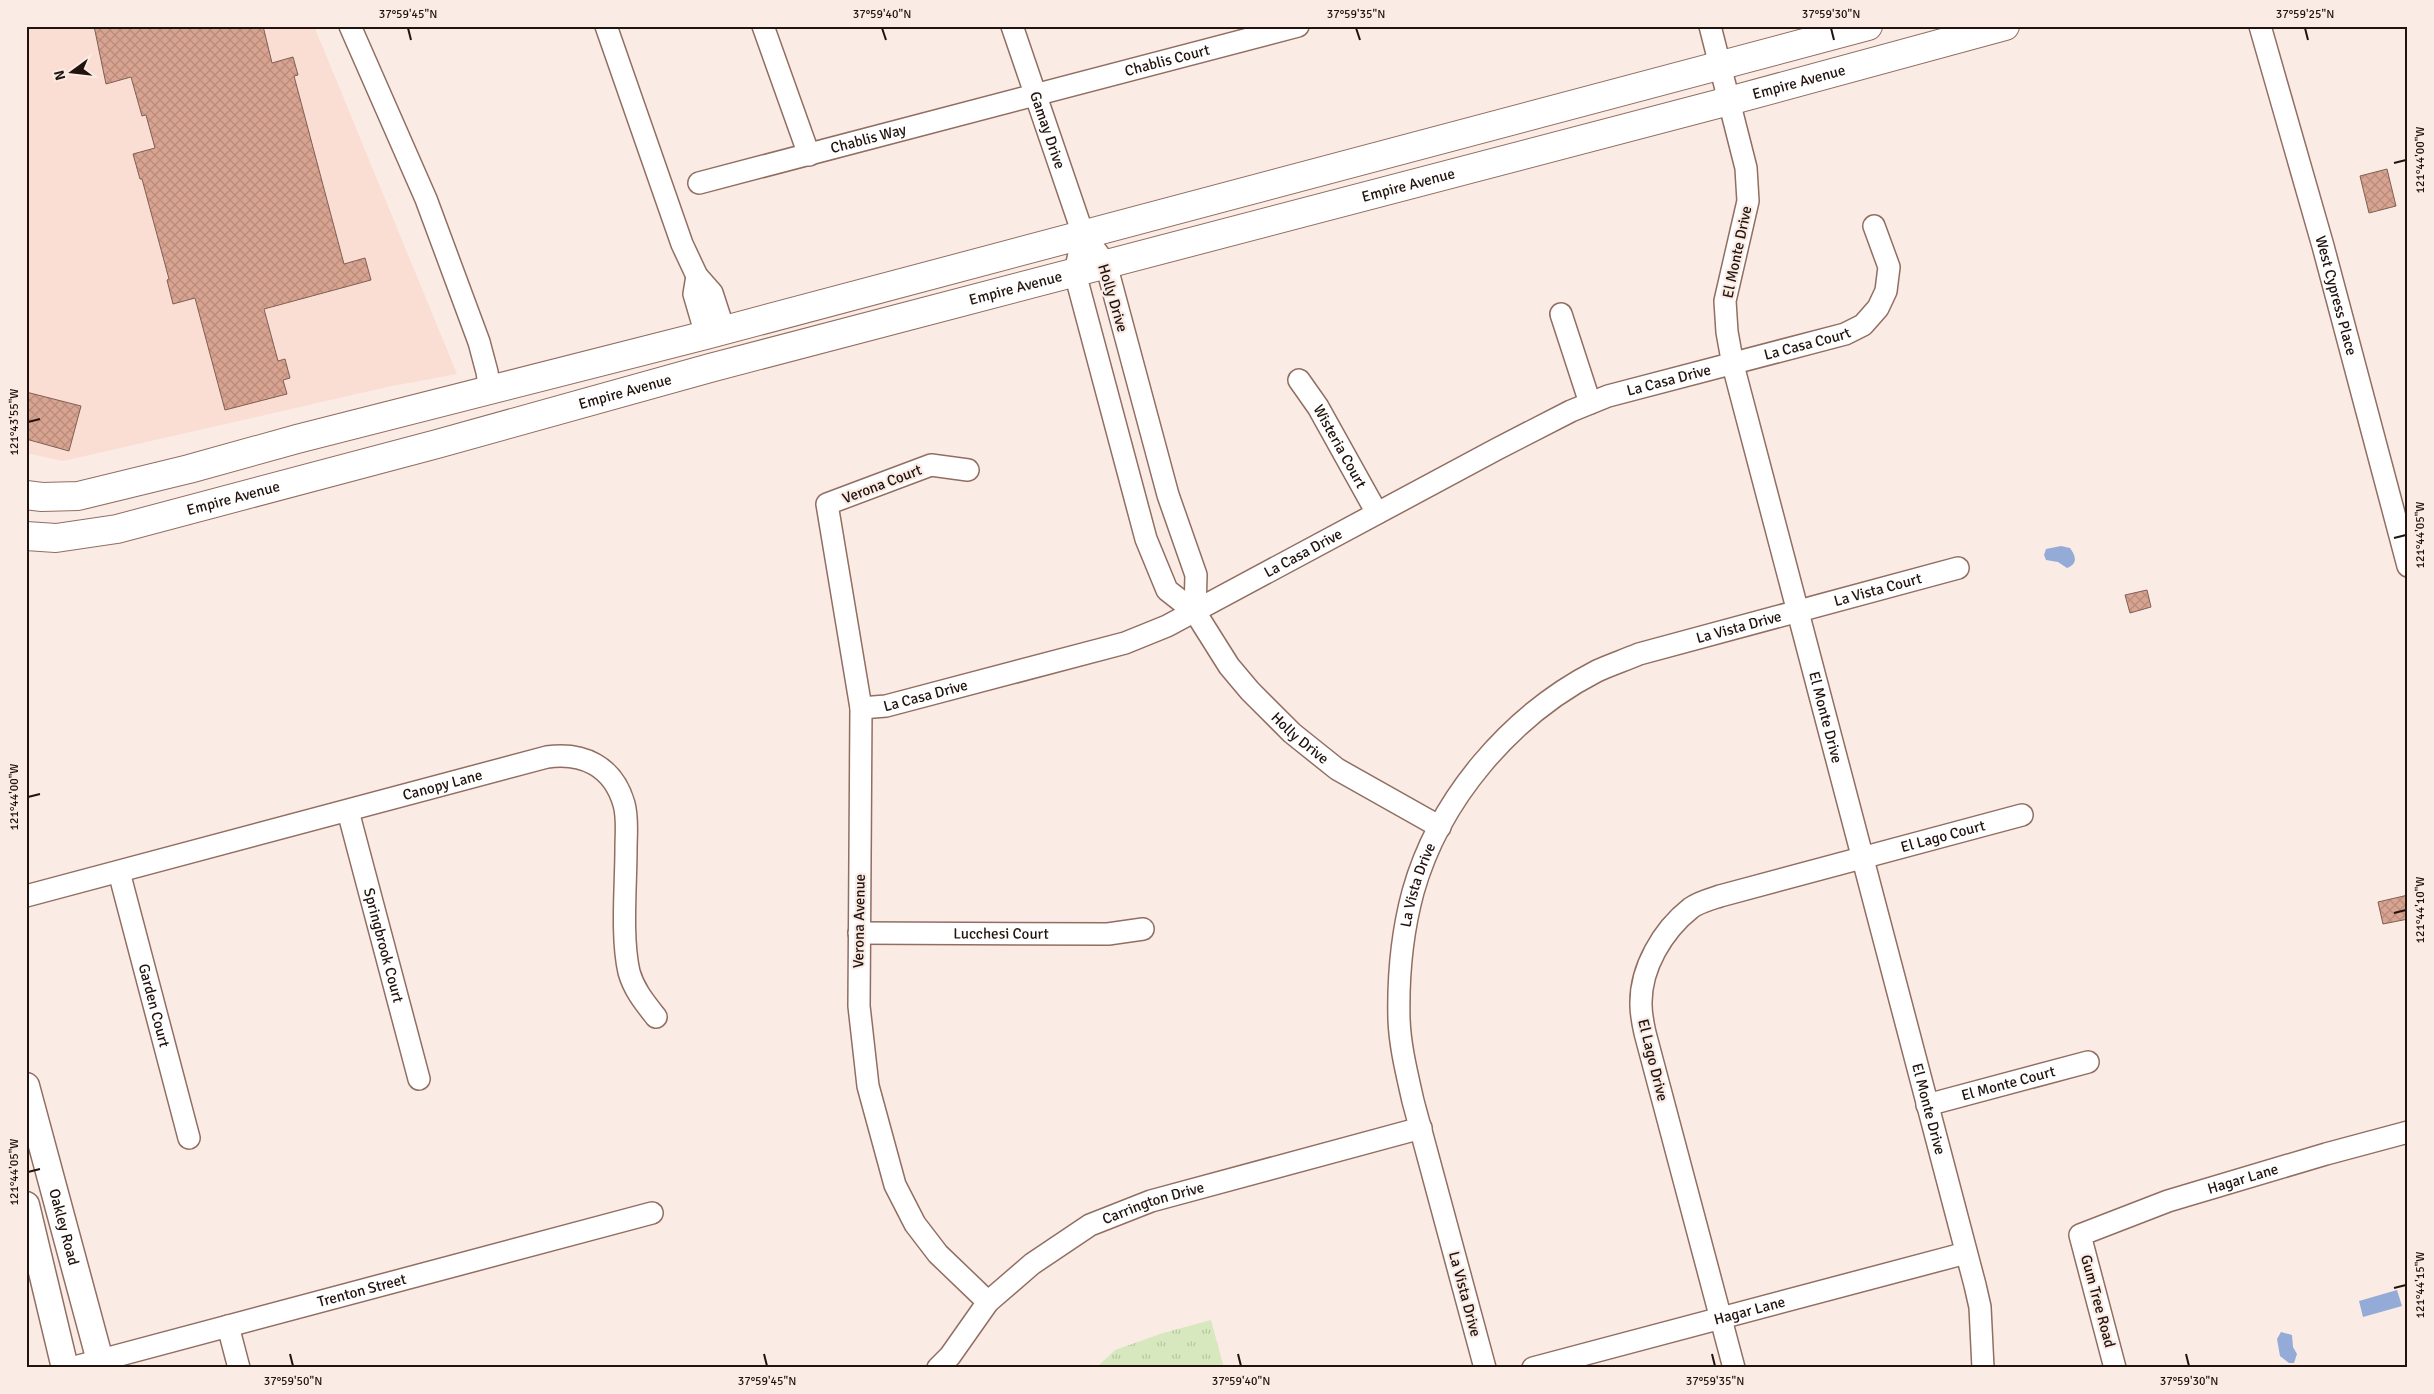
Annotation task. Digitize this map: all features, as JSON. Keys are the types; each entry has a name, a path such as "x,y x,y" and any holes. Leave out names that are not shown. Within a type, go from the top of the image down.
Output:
{"main road":[{"path":"26,495 42,497 78,496 715,333 1083,234 1720,67 1868,26"},
{"name":"Empire Avenue","path":"26,536 56,538 117,528 437,444 606,396 1729,101 2005,26"},
{"path":"606,396 645,373 715,354 719,347 715,333"}],"street":[{"path":"350,26 426,199 479,342 490,391"},
{"path":"606,26 682,244 696,276 712,292 715,333"},
{"path":"763,26 809,155"},
{"name":"Gamay Drive","path":"1012,26 1083,234"},
{"name":"Chablis Court","path":"1037,95 1298,26"},
{"name":"El Monte Drive","path":"1710,26 1746,168 1748,201 1725,301 1727,332 1733,365 1980,1307 1983,1368"},
{"name":"West Cypress Place","path":"2260,26 2323,246 2408,566"},
{"name":"Chablis Way","path":"699,183 1037,95"},
{"name":"La Casa Court","path":"1733,365 1845,334 1863,324 1878,308 1886,291 1889,267 1874,226"},
{"name":"Holly Drive","path":"1083,234 1106,264 1168,496 1196,575 1195,612"},
{"name":"Holly Drive","path":"1083,234 1075,273 1146,539 1167,590 1195,612 1229,666 1250,691 1292,733 1337,769 1440,827"},
{"path":"1561,314 1590,403"},
{"name":"La Casa Drive","path":"861,708 886,706 1125,643 1195,612 1376,513 1590,403 1733,365"},
{"name":"Wisteria Court","path":"1299,380 1318,407 1376,513"},
{"name":"Verona Court","path":"827,504 930,465 968,470"},
{"name":"Verona Avenue","path":"827,504 861,708 859,1006 868,1086 894,1185 915,1224 938,1254 988,1302"},
{"name":"La Vista Court","path":"1798,612 1958,568"},
{"name":"La Vista Drive","path":"1485,1368 1404,1061 1399,1020 1399,977 1405,927 1413,890 1440,827 1484,760 1521,724 1560,694 1597,671 1639,654 1798,612"},
{"name":"Canopy Lane","path":"26,896 547,757 580,756 592,763 610,779 624,803 626,829 626,946 629,970 634,988 656,1017"},
{"name":"Springbrook Court","path":"348,811 420,1079"},
{"name":"El Lago Court","path":"1863,858 2022,815"},
{"name":"El Lago Drive","path":"1734,1368 1645,1032 1641,1005 1644,977 1655,951 1671,928 1693,907 1720,896 1863,858"},
{"name":"Garden Court","path":"119,872 189,1138"},
{"name":"Lucchesi Court","path":"859,932 1108,934 1143,929"},
{"name":"El Monte Court","path":"1927,1105 2088,1062"},
{"name":"Oakley Road","path":"26,1086 101,1364"},
{"name":"Carrington Drive","path":"938,1368 950,1356 988,1302 1058,1244 1117,1213 1151,1201 1421,1128"},
{"name":"Hagar Lane","path":"2080,1235 2168,1201 2326,1154 2408,1132"},
{"name":"Oakley Road","path":"26,1206 65,1368"},
{"name":"Trenton Street","path":"72,1368 101,1364 228,1326 652,1213"},
{"name":"Gum Tree Road","path":"2080,1235 2115,1368"},
{"name":"Hagar Lane","path":"1533,1368 1966,1253"},
{"path":"228,1326 239,1368"}],"shaded area":[{"path":"26,26 314,26 457,374 387,387 63,461 26,453"}],"green space":[{"path":"1211,1320 1224,1368 1096,1368 1115,1350 1163,1333"}],"water":[{"path":"2061,546 2070,548 2075,557 2073,564 2067,568 2058,562 2046,560 2044,555 2046,549"},
{"path":"2397,1290 2402,1306 2363,1317 2359,1301"},
{"path":"2281,1332 2292,1335 2293,1347 2297,1354 2294,1363 2289,1363 2280,1356 2277,1339"}],"building":[{"path":"94,26 263,26 272,63 293,57 298,75 294,76 344,264 365,258 371,280 264,309 278,361 285,359 290,378 283,380 287,394 225,410 195,298 173,304 167,280 169,279 142,179 140,179 133,154 155,148 146,115 142,116 131,77 106,84"},
{"path":"2387,169 2396,206 2369,213 2360,176"},
{"path":"26,392 81,406 69,451 26,439"},
{"path":"2147,590 2151,607 2130,613 2125,595"},
{"path":"2408,895 2408,919 2383,924 2378,902"}]}
